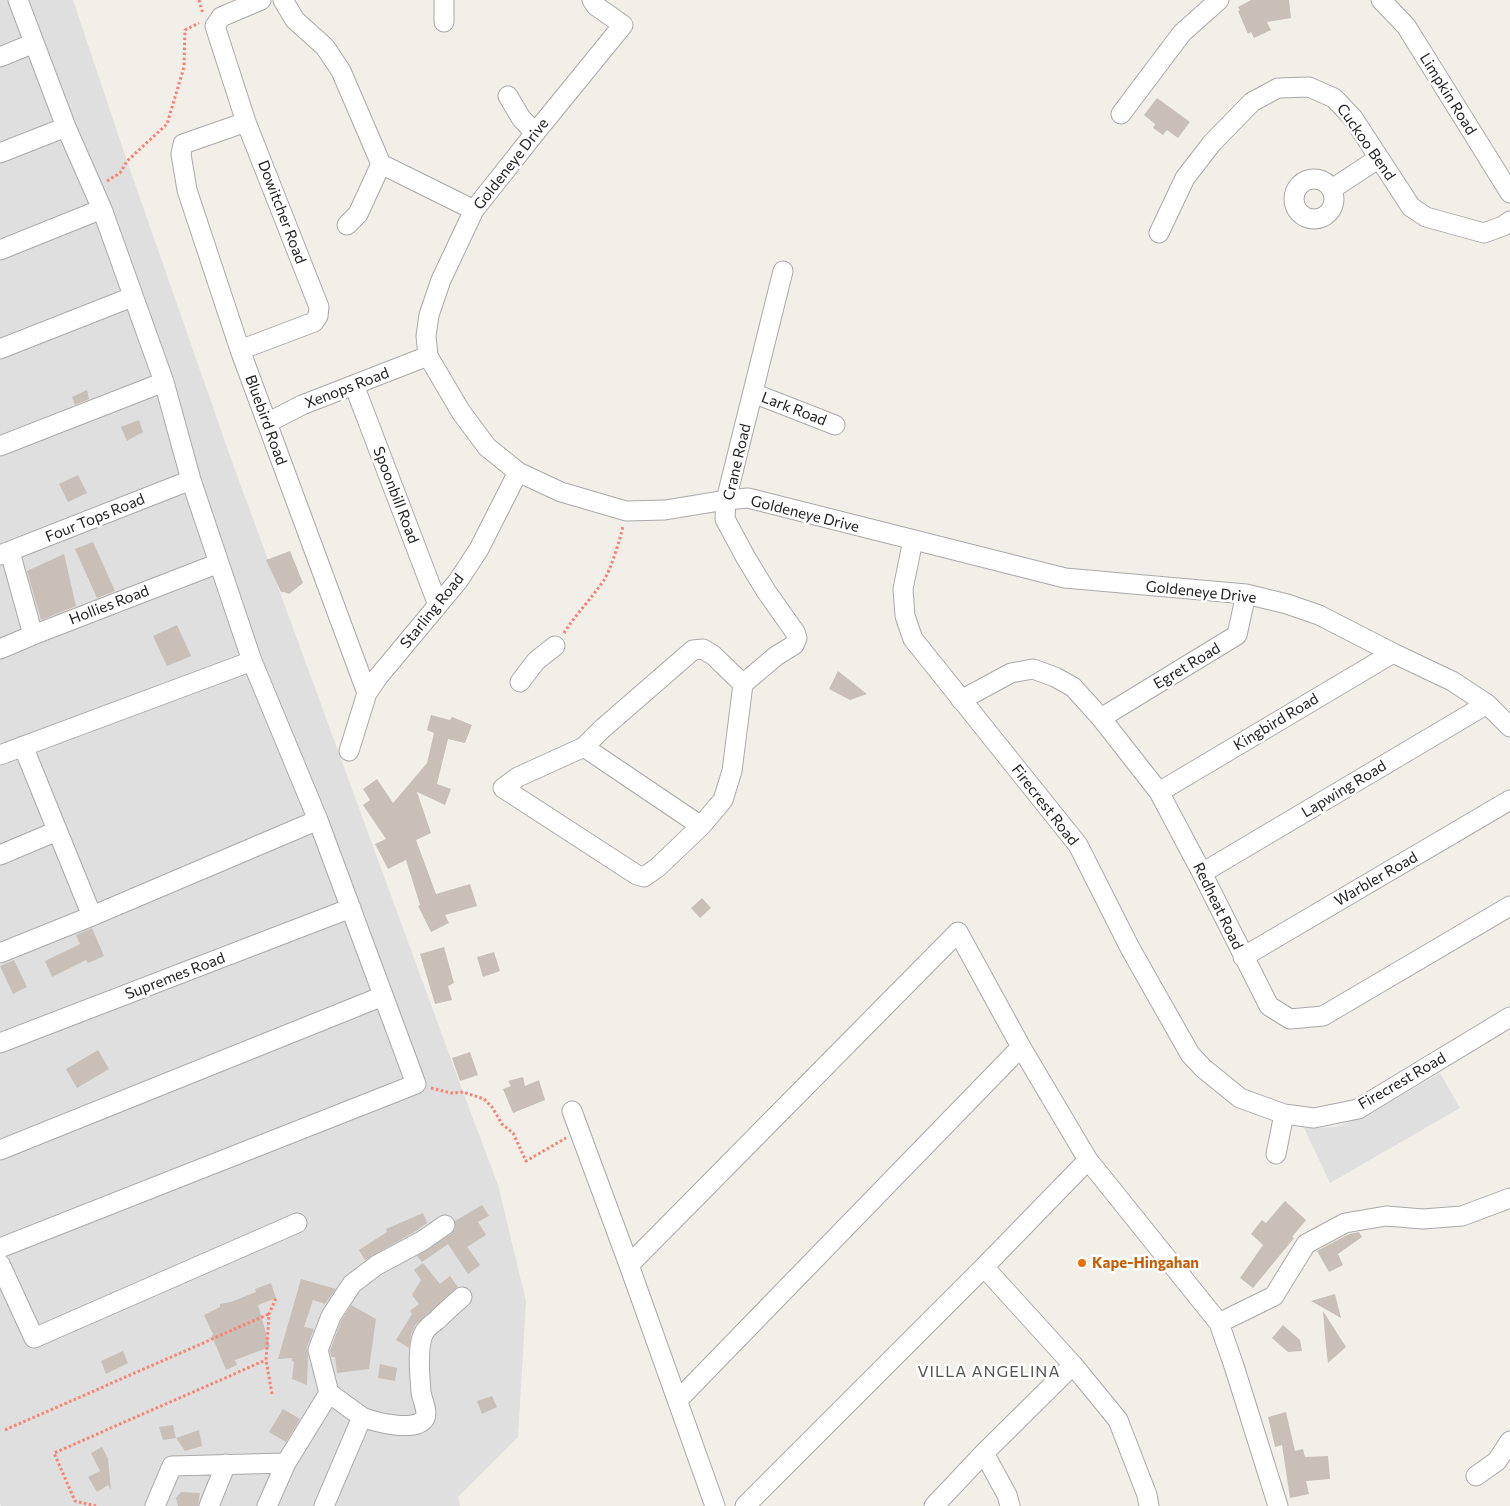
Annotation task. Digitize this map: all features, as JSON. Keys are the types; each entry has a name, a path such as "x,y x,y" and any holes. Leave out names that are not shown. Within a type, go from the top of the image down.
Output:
{"street":[{"path":"0,1248 416,1084 318,820 252,661 191,480 164,382 102,209 66,127 18,0"},
{"path":"209,24 261,0"},
{"path":"283,0 295,20 325,47 341,71 381,164 474,210"},
{"path":"444,0 444,22"},
{"name":"Goldeneye Drive","path":"592,0 596,6 623,25 474,210 442,280 429,315 426,336 428,356 461,412 487,447 518,472 561,492 626,511 665,510 748,498 1064,578 1246,594 1287,604 1319,615 1452,681 1486,704 1510,727"},
{"path":"1121,114 1182,33 1219,0"},
{"name":"Limpkin Road","path":"1381,0 1406,26 1510,193"},
{"name":"Dowitcher Road","path":"209,24 319,307 318,316 314,322 240,350"},
{"path":"0,57 34,43"},
{"name":"Cuckoo Bend","path":"1159,233 1185,178 1212,144 1252,102 1278,88 1309,87 1334,98 1353,118 1411,207 1426,217 1484,233 1510,222"},
{"path":"508,96 521,118 535,133"},
{"name":"Bluebird Road","path":"246,122 183,144 181,154 187,190 240,350 367,693"},
{"path":"0,153 66,127"},
{"path":"1332,189 1379,158"},
{"path":"347,225 358,214 381,164"},
{"path":"0,250 102,209"},
{"name":"Crane Road","path":"742,684 776,656 794,645 797,638 795,632 766,591 746,558 725,519 726,500 783,271"},
{"path":"0,349 132,297"},
{"name":"Xenops Road","path":"267,423 302,405 428,356"},
{"path":"0,446 164,382"},
{"name":"Spoonbill Road","path":"354,385 438,604"},
{"name":"Lark Road","path":"753,393 835,425"},
{"name":"Starling Road","path":"348,750 367,693 378,677 458,581 479,549 518,472"},
{"name":"Four Tops Road","path":"5,553 191,480"},
{"name":"Firecrest Road","path":"913,540 902,589 905,616 913,639 1078,845 1130,948 1190,1054 1203,1068 1240,1098 1284,1114 1314,1118 1358,1109 1510,1017"},
{"path":"5,553 33,635"},
{"name":"Hollies Road","path":"0,649 219,563"},
{"name":"Egret Road","path":"1101,718 1237,635 1246,594"},
{"path":"520,682 536,661 555,646"},
{"path":"703,648 713,655 742,684 732,771 723,800 701,826 658,867 644,877 637,875 503,788 518,777 584,747 602,728 693,650 703,648"},
{"name":"Kingbird Road","path":"1159,792 1393,653"},
{"path":"0,755 252,661"},
{"name":"Redheat Road","path":"961,700 1011,673 1033,670 1055,677 1073,687 1101,718 1159,792 1269,1006 1290,1019 1323,1016 1510,906"},
{"name":"Lapwing Road","path":"1202,874 1486,704"},
{"path":"23,746 92,916"},
{"path":"584,747 701,826"},
{"name":"Warbler Road","path":"1243,957 1510,800"},
{"path":"0,953 318,820"},
{"path":"0,855 57,831"},
{"name":"Supremes Road","path":"0,1043 351,908"},
{"path":"629,1264 958,932 1021,1047 1088,1160 1219,1323 1278,1506"},
{"path":"0,1150 383,996"},
{"path":"678,1400 1021,1047"},
{"path":"572,1111 629,1264 715,1506"},
{"path":"1276,1154 1284,1114"},
{"path":"745,1506 1088,1160"},
{"path":"1219,1323 1274,1296 1306,1244 1345,1223 1386,1216 1423,1219 1462,1216 1510,1198"},
{"path":"0,1264 34,1338 298,1223"},
{"path":"445,1224 422,1241 377,1265 352,1284 331,1316 318,1350 329,1393 362,1417 378,1423 408,1426 419,1423 426,1415 421,1392 420,1363 420,1346 425,1331 462,1297"},
{"path":"984,1267 1073,1365 1118,1420 1147,1496 1149,1506"},
{"path":"934,1506 984,1453 1073,1365"},
{"path":"267,1506 286,1463 329,1393"},
{"path":"324,1506 362,1417"},
{"path":"1476,1476 1497,1461 1510,1441"},
{"path":"984,1453 1007,1496 1010,1506"},
{"path":"155,1506 172,1466 286,1463"},
{"path":"209,1506 226,1464"}],"path":[{"path":"102,209 102,185 120,173 127,161 167,124 184,67 185,30 209,24"},
{"path":"555,646 573,618 604,579 620,539 626,511"},
{"path":"416,1084 451,1093 463,1092 484,1099 492,1107 502,1124 513,1133 526,1161 563,1139 580,1134"},
{"path":"272,1394 266,1360 269,1314 276,1298"},
{"path":"4,1430 269,1314"},
{"path":"96,1506 75,1501 54,1453 266,1360"}],"shaded area":[{"path":"0,0 73,0 230,456 498,1185 526,1301 518,1437 458,1497 460,1506 1,1506 0,1504"},
{"path":"1440,1073 1460,1108 1330,1183 1304,1128 1336,1127 1369,1114"}],"building":[{"path":"1251,0 1289,0 1291,18 1267,22 1271,30 1254,38 1251,32 1248,34 1238,11 1240,10 1238,7"},
{"path":"1157,98 1190,122 1178,138 1167,130 1163,135 1153,128 1155,124 1144,115"},
{"path":"87,390 89,399 75,405 72,397"},
{"path":"139,420 143,432 127,441 121,427"},
{"path":"78,475 87,493 68,502 59,484"},
{"path":"93,542 115,591 97,598 75,549"},
{"path":"290,551 303,583 289,594 281,592 266,560"},
{"path":"64,554 76,606 41,620 27,571"},
{"path":"177,625 191,656 167,666 153,636"},
{"path":"838,671 867,694 850,700 829,689"},
{"path":"431,715 450,720 452,717 472,725 465,743 448,739 437,784 451,789 445,805 417,792 431,833 416,840 436,894 470,884 477,906 445,915 449,923 431,932 418,906 420,905 406,860 388,869 375,844 386,839 363,805 370,800 363,789 377,779 393,803 427,763 434,733 427,730"},
{"path":"702,898 711,908 700,918 691,908"},
{"path":"92,928 104,956 88,963 86,960 52,977 45,961 80,944 76,935"},
{"path":"444,947 454,983 448,986 452,1000 435,1004 420,954"},
{"path":"494,952 500,971 483,977 477,957"},
{"path":"14,960 27,987 13,994 0,966"},
{"path":"98,1050 109,1069 77,1088 66,1069"},
{"path":"470,1052 478,1075 460,1081 452,1058"},
{"path":"523,1077 525,1086 539,1080 545,1100 513,1113 503,1089 511,1086 508,1081"},
{"path":"1285,1201 1306,1220 1292,1237 1294,1238 1253,1288 1240,1278 1263,1245 1251,1234 1262,1220 1266,1223"},
{"path":"482,1205 489,1216 478,1222 486,1235 467,1247 480,1265 468,1274 448,1244 422,1262 417,1256 451,1234 455,1229 455,1221"},
{"path":"423,1213 427,1223 365,1260 359,1250 387,1232 386,1229"},
{"path":"1359,1232 1362,1237 1338,1254 1343,1265 1329,1272 1317,1251 1349,1234"},
{"path":"423,1263 440,1284 450,1276 458,1287 416,1324 411,1334 409,1348 396,1340 412,1314 410,1311 419,1304 412,1295 421,1280 414,1270"},
{"path":"301,1279 336,1289 325,1304 313,1300 304,1327 314,1329 307,1347 307,1385 292,1379 294,1362 292,1358 278,1359"},
{"path":"271,1283 276,1298 258,1305 270,1347 235,1360 237,1365 226,1370 204,1315 220,1307 220,1304 231,1302 256,1292 255,1289"},
{"path":"1335,1294 1341,1318 1311,1301"},
{"path":"351,1305 376,1319 369,1369 337,1373 335,1357 331,1357 330,1351 341,1321"},
{"path":"1323,1311 1346,1347 1328,1363 1326,1347"},
{"path":"1283,1325 1300,1340 1302,1351 1288,1352 1272,1338"},
{"path":"123,1351 128,1363 106,1374 101,1361"},
{"path":"380,1364 397,1368 395,1381 378,1378"},
{"path":"492,1396 497,1407 482,1414 477,1401"},
{"path":"283,1409 300,1419 286,1442 269,1432"},
{"path":"1286,1412 1295,1451 1303,1449 1305,1457 1328,1456 1330,1479 1306,1481 1309,1494 1290,1498 1282,1445 1275,1447 1268,1417"},
{"path":"173,1425 176,1438 163,1440 159,1427"},
{"path":"199,1430 202,1446 185,1451 176,1438"},
{"path":"102,1447 108,1459 111,1490 108,1485 97,1492 88,1477 100,1471 91,1453"},
{"path":"181,1492 200,1493 198,1506 178,1506 176,1498"}],"place":[{"name":"Kape-Hingahan","path":"1082,1263"}],"district":[{"name":"VILLA ANGELINA","path":"989,1372"}]}
